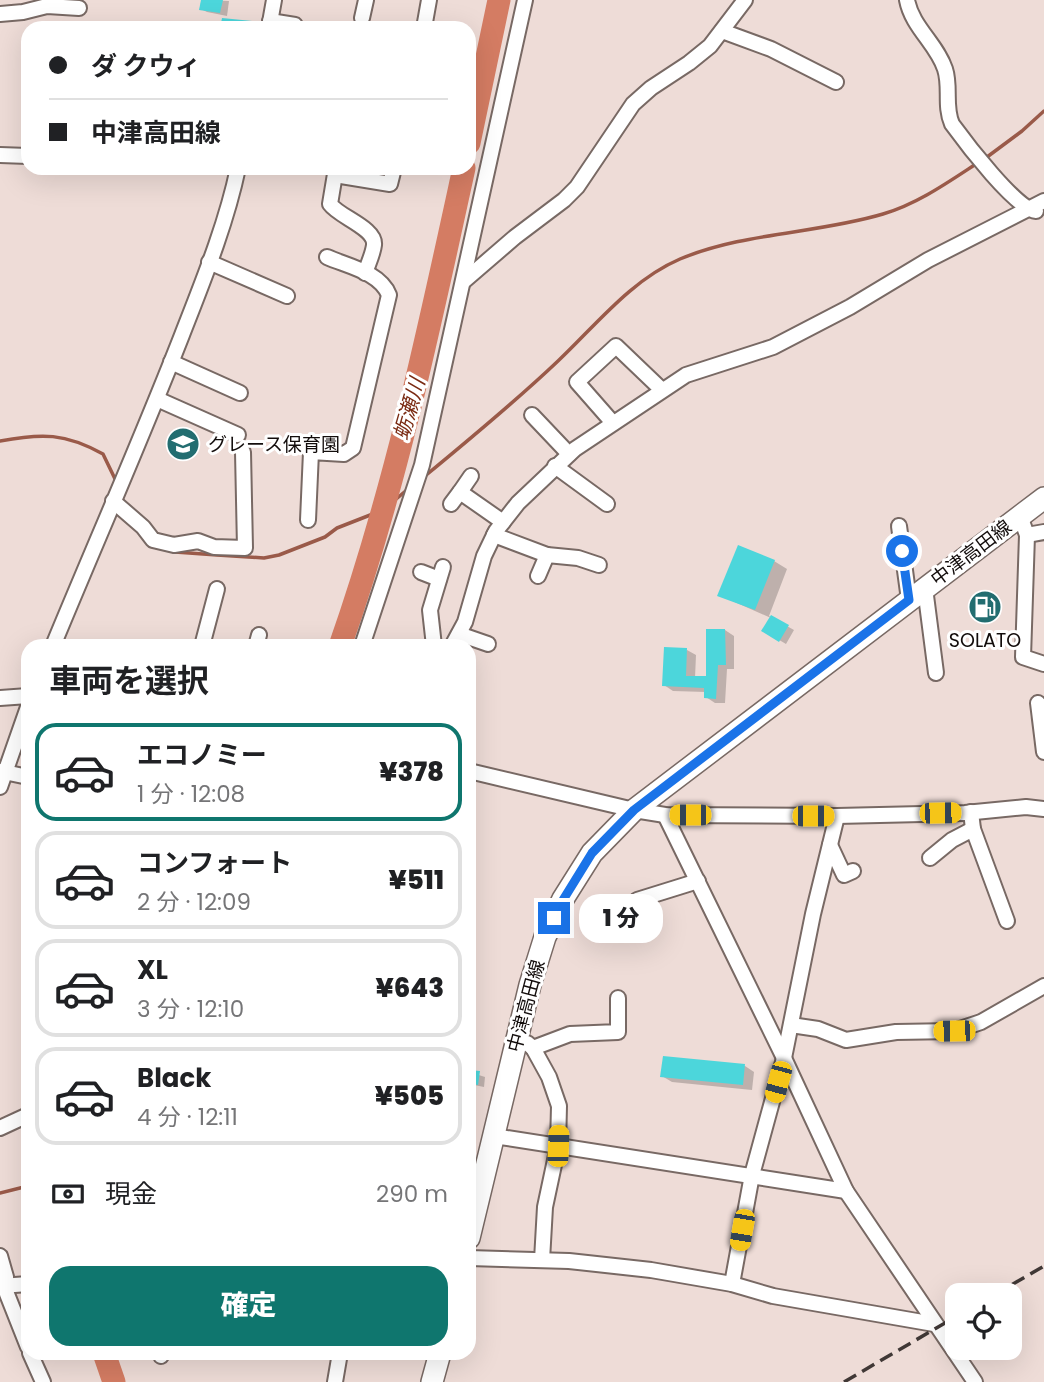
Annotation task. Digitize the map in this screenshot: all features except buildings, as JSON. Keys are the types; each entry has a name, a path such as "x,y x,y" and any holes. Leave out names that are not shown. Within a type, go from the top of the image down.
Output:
{"main road":[{"name":"中津高田線","path":"476,1209 494,1136 525,1042 530,985 545,937 563,900 592,853 634,810 917,594 1024,526 1044,498"},
{"path":"432,1382 438,1360"}],"street":[{"path":"270,21 274,0"},
{"path":"362,18 366,0"},
{"path":"425,21 429,0"},
{"path":"364,639 422,466 525,0"},
{"path":"464,281 564,200 577,187 633,104 651,88 698,56 722,32 745,0"},
{"path":"907,0 913,18 946,70 948,116 952,124 1013,198 1037,211"},
{"path":"0,14 47,6 79,8"},
{"path":"722,32 771,49 836,82"},
{"path":"0,155 21,156"},
{"path":"56,639 157,400 209,262 236,175"},
{"path":"335,175 330,204 336,212 368,231 373,238 374,245 365,273"},
{"path":"349,175 390,184 392,175"},
{"path":"456,639 465,622 484,556 494,535 503,522 569,454 662,390 697,370 773,347 850,307 935,257 1037,211 1044,201"},
{"path":"308,520 311,452 344,454 353,448 389,295 382,284 365,273 327,257"},
{"path":"209,262 287,296"},
{"path":"613,423 577,382 616,346 662,390"},
{"path":"171,362 240,393"},
{"path":"157,400 239,435"},
{"path":"533,415 569,454"},
{"path":"113,501 143,527 153,540 174,545 198,541 214,547 245,548 243,452"},
{"path":"555,466 607,504"},
{"path":"471,476 456,498 503,522"},
{"path":"899,526 936,673"},
{"path":"1044,533 1024,526 1023,657 1044,664"},
{"path":"494,535 547,555 578,558 600,565"},
{"path":"538,576 547,555"},
{"path":"421,572 441,573 430,610 433,639"},
{"path":"204,639 217,589"},
{"path":"476,642 488,644"},
{"path":"0,698 21,696"},
{"path":"1038,703 1044,751"},
{"path":"0,787 2,772 21,724"},
{"path":"2,772 21,776"},
{"path":"476,773 665,815 837,816 971,813 1026,807 1044,809"},
{"path":"971,813 973,829 1007,921"},
{"path":"665,815 846,1191 975,1382"},
{"path":"733,1284 752,1175 784,1058 813,914 837,816"},
{"path":"930,858 952,840 973,829"},
{"path":"830,845 844,875 853,871"},
{"path":"637,900 698,881"},
{"path":"791,1025 818,1029 846,1040 896,1031 954,1031 981,1022 1044,986"},
{"path":"542,1260 545,1207 558,1146 559,1106 549,1077 525,1042 570,1034 618,1032 618,998"},
{"path":"0,1128 21,1118"},
{"path":"494,1136 846,1191"},
{"path":"0,1256 4,1286 21,1329"},
{"path":"476,1258 542,1260 650,1270 733,1284 773,1296 934,1324"},
{"path":"33,1360 44,1382"},
{"path":"335,1382 339,1360"}],"waterway":[{"name":"蛎瀬川","path":"476,110 499,0"},
{"path":"983,160 1044,111"},
{"path":"425,476 526,391 630,291 662,268 680,259 730,243 858,221 896,210 943,186 976,164"},
{"name":"蛎瀬川","path":"342,639 394,469 462,175"},
{"path":"0,441 41,436 77,442 103,454 116,481"},
{"path":"155,547 175,552 217,555 264,558 279,555 383,510 408,489"},
{"path":"0,1193 21,1188"},
{"name":"蛎瀬川","path":"106,1360 114,1382"}],"railway":[{"path":"1015,1283 1044,1266"},
{"path":"844,1382 945,1323"}],"place":[{"name":"グレース保育園","path":"183,444"},
{"name":"SOLATO","path":"985,607"}],"route":[{"path":"554,918 592,853 634,810 909,600 902,551"}]}
